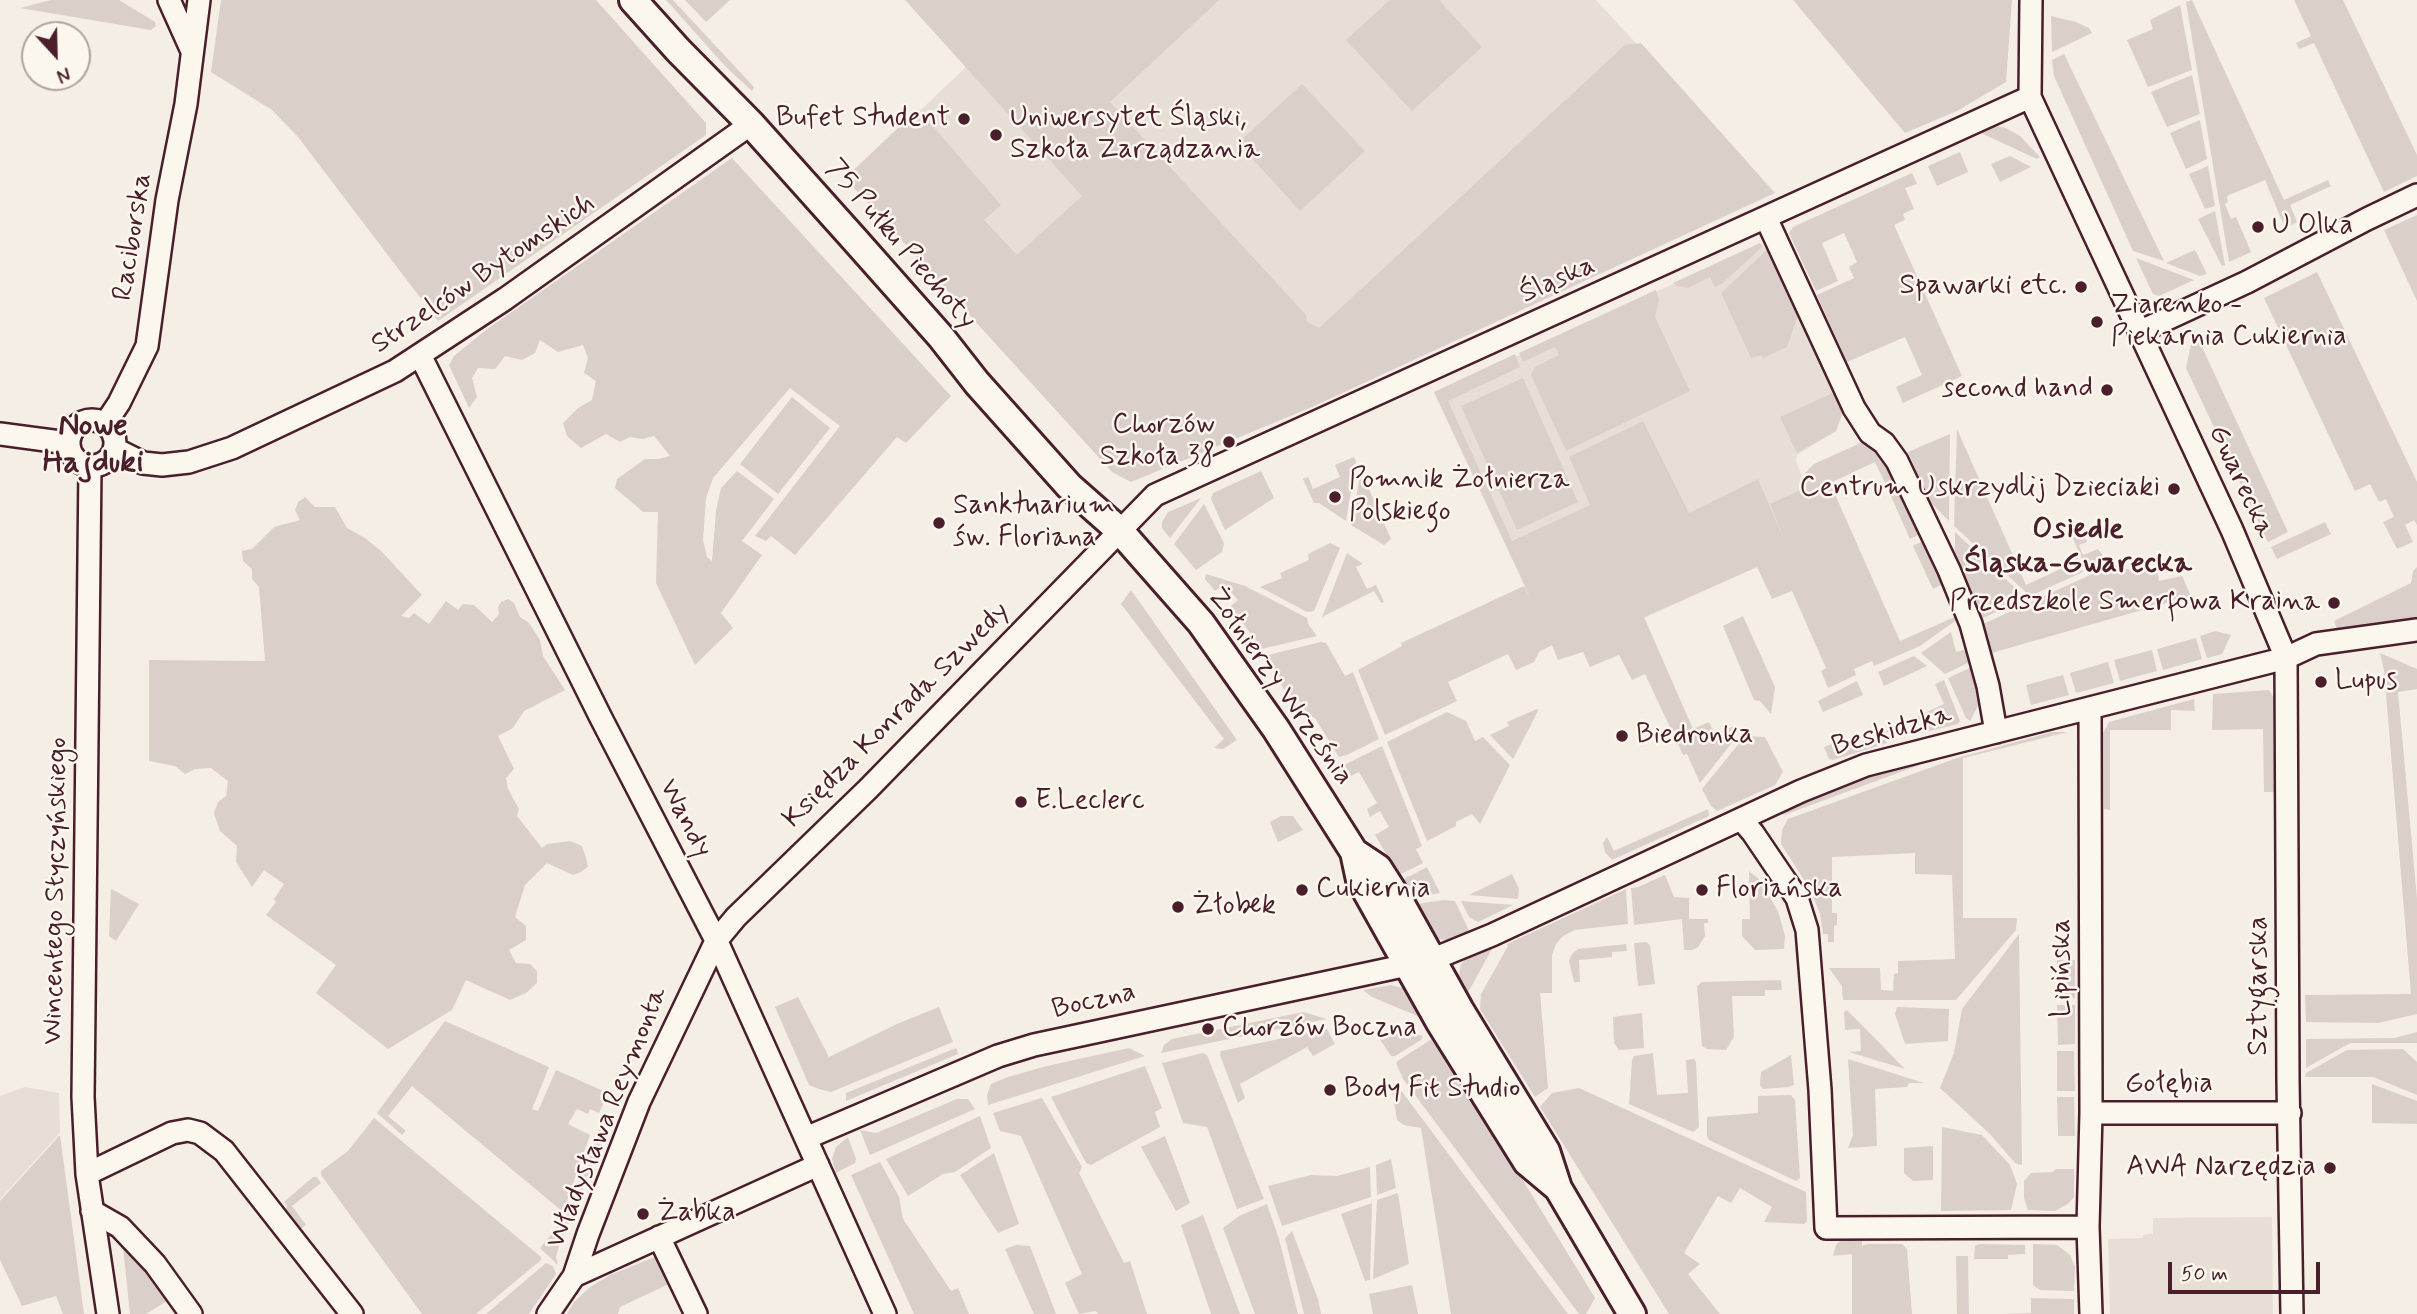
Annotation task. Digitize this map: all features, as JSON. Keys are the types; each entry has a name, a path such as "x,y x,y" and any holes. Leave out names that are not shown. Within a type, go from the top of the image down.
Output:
{"main road":[{"name":"75 Pułku Piechoty","path":"633,0 751,124 942,337 977,383 1060,475 1120,531"},
{"name":"Żołnierzy Września","path":"1120,531 1201,624 1276,729 1354,852 1360,880 1420,962 1439,1021 1527,1162 1558,1188 1632,1314"}],"street":[{"name":"Raciborska","path":"169,0 191,49"},
{"name":"Raciborska","path":"105,424 120,403 146,346 167,200 186,104 199,0"},
{"name":"Gwarecka","path":"2031,0 2030,97 2232,530 2286,658"},
{"name":"Śląska","path":"1120,531 1155,495 2030,97"},
{"name":"Strzelców Bytomskich","path":"115,449 143,463 162,465 189,462 232,448 395,371 505,299 751,124"},
{"path":"2139,332 2247,282 2417,195"},
{"path":"1766,218 1854,408 1870,433 1884,443 1897,461 1949,570 1971,624 1996,732"},
{"name":"Wandy","path":"421,356 601,718 716,941 886,1314"},
{"path":"89,420 105,424 115,439 115,449 110,459 101,465 90,467 74,459 68,443 70,434 81,422 89,420"},
{"path":"0,434 68,443"},
{"name":"Wincentego Styczyńskiego","path":"90,467 83,1097 87,1174 108,1314"},
{"name":"Księdza Konrada Szwedy","path":"716,941 736,916 868,789 1120,531"},
{"name":"Beskidzka","path":"1420,962 1492,934 1801,791 1866,765 2286,658 2316,643 2417,630"},
{"name":"Sztygarska","path":"2286,658 2292,1314"},
{"name":"Lipińska","path":"2090,709 2091,1113 2088,1227 2091,1314"},
{"path":"1741,819 1797,898 1807,930 1820,1090 1826,1228 2088,1227"},
{"name":"Władysława Reymonta","path":"548,1314 574,1276 639,1102 716,941"},
{"name":"Boczna","path":"806,1138 998,1056 1034,1045 1420,962"},
{"name":"Gołębia","path":"2091,1113 2290,1113"},
{"path":"87,1174 172,1133 188,1130 200,1133 224,1151 352,1314"},
{"path":"574,1276 818,1165"},
{"path":"92,1211 120,1227 155,1264 191,1314"},
{"path":"659,1237 696,1314"}],"shaded area":[{"path":"51,0 119,0 155,22 156,26 151,30 20,8"},
{"path":"221,0 596,0 706,123 706,135 438,321 298,137 272,110 211,72"},
{"path":"666,0 673,0 754,87 752,91 726,67"},
{"path":"685,0 730,0 706,22"},
{"path":"905,0 1219,0 1110,102 1307,316 1306,321 1319,328 1625,45 1641,43 1775,193 1312,407 1131,482 1112,472 845,178 918,109 1001,205 984,220 1017,255 1082,196"},
{"path":"1195,0 1596,0 1646,54 1320,337 1041,302 911,119 966,67 1058,132"},
{"path":"1390,0 1439,0 1482,47 1412,111 1346,40"},
{"path":"1793,0 2012,0 2006,82 1957,111 1905,133"},
{"path":"2192,0 2284,200 2328,180 2331,186 2290,205 2297,222 2285,228 2265,180 2227,196 2228,202 2225,204 2231,219 2236,217 2251,252 2229,262 2186,2"},
{"path":"2294,0 2343,0 2417,155 2417,176 2384,192 2314,43 2299,49 2296,43 2311,36"},
{"path":"2180,5 2192,70 2148,87 2127,40 2153,29 2150,20"},
{"path":"2051,16 2076,22 2089,28 2092,33 2052,52"},
{"path":"2064,54 2164,261 2133,251 2054,76 2052,60"},
{"path":"2192,75 2200,114 2167,127 2151,92"},
{"path":"1302,84 1365,151 1300,211 1238,143"},
{"path":"2200,120 2207,159 2186,169 2170,133"},
{"path":"1990,125 2006,128 2020,136 2040,157 2037,159 1983,134 1980,128"},
{"path":"1960,152 1968,172 1937,186 1928,166"},
{"path":"2010,156 2031,167 2000,182 1991,164"},
{"path":"732,158 951,396 906,443 897,437 795,555 771,536 766,541 755,536 840,426 790,388 713,478 706,498 703,540 707,557 712,561 716,511 721,488 737,471 774,499 742,541 762,555 721,613 733,628 695,665 656,583 658,512 643,512 615,488 617,479 645,459 670,456 654,436 642,439 630,437 620,442 606,434 581,448 567,436 563,423 578,408 592,400 596,381 584,373 588,358 583,345 558,352 540,340 535,353 522,360 505,356 495,369 478,368 472,378 477,397 469,408 449,365 454,356 486,330"},
{"path":"2208,166 2215,206 2205,209 2189,174"},
{"path":"1912,173 1917,184 1905,188 1914,209 1903,214 1905,220 1894,225 1962,376 1903,403 1896,387 1922,375 1905,337 1847,362 1817,295 1854,278 1849,267 1857,262 1844,233 1822,243 1838,281 1816,291 1789,233 1793,227"},
{"path":"2215,211 2225,265 2222,266 2198,219"},
{"path":"2417,215 2417,301 2384,230"},
{"path":"1760,243 1763,246 1723,283 1715,287 1710,277 1688,288 1673,283"},
{"path":"1760,244 1767,250 1843,414 1836,431 1797,455 1796,461 1806,487 1771,504 1790,552 1558,657 1435,394"},
{"path":"1767,250 1798,315 1787,347 1763,358 1761,355 1751,358 1721,293"},
{"path":"2195,250 2207,274 2200,276 2166,263"},
{"path":"2136,258 2194,280 2159,296 2153,294"},
{"path":"2317,272 2417,482 2417,525 2414,520 2405,525 2413,542 2397,549 2383,522 2394,517 2386,499 2379,502 2370,484 2355,491 2264,298"},
{"path":"1656,290 1659,300 1655,317 1690,391 1566,451 1531,375 1535,367 1559,355 1555,347 1523,362 1519,353"},
{"path":"2194,330 2288,532 2268,542 2186,368"},
{"path":"1515,354 1520,367 1448,401 1512,541 1590,505 1569,457 1643,421 1689,513 1758,479 1786,544 1770,504 1806,487 1805,473 1814,464 1865,441 1887,460 1898,483 1887,487 1875,462 1830,483 1900,641 1957,616 1958,619 1920,646 1874,666 1872,661 1854,669 1856,675 1828,688 1821,671 1826,668 1792,591 1772,599 1757,567 1644,617 1693,729 1709,722 1713,730 1718,732 1737,725 1739,730 1733,732 1735,739 1700,783 1687,754 1683,755 1645,674 1632,680 1619,655 1590,667 1583,652 1558,660 1552,645 1539,652 1534,662 1516,670 1508,654 1448,682 1457,701 1385,735 1358,670 1402,646 1401,643 1524,586 1531,599 1434,392"},
{"path":"1523,378 1578,502 1517,530 1461,406"},
{"path":"1835,392 1842,414 1836,431 1797,453 1780,417"},
{"path":"792,397 830,428 778,494 740,464"},
{"path":"1957,429 2026,585 2071,564 2069,561 2077,557 2083,572 2030,596 1954,526"},
{"path":"1950,434 1949,521 1930,502 1908,452"},
{"path":"1354,457 1356,461 1346,521 1319,503 1314,503 1303,479 1308,477 1313,489 1340,477 1335,465"},
{"path":"1261,471 1274,498 1225,530 1211,499 1213,493"},
{"path":"1361,471 1391,539 1384,545 1351,525"},
{"path":"1900,490 1920,534 1910,539 1890,494"},
{"path":"305,497 315,507 335,507 347,528 382,552 422,595 401,616 409,618 414,613 429,624 446,601 458,610 463,604 474,605 492,622 499,614 498,607 501,602 508,599 514,603 520,617 529,623 540,640 543,656 565,690 524,711 513,728 498,736 514,769 506,778 508,789 519,809 517,816 542,848 547,844 570,841 582,846 588,867 573,875 547,863 525,885 515,917 526,926 526,940 509,950 516,963 530,964 537,971 537,983 526,993 510,1000 466,980 452,1010 388,1049 316,993 336,965 266,915 276,902 274,899 284,884 264,870 252,887 236,862 237,846 220,831 214,813 218,802 226,796 228,781 211,768 195,769 185,774 175,766 149,761 149,660 265,661 259,587 252,579 252,569 243,561 242,551 252,549 274,527 300,520 295,510 298,502"},
{"path":"1201,498 1170,538 1162,528 1162,522 1168,512"},
{"path":"1204,504 1224,543 1222,552 1196,570 1174,544"},
{"path":"2325,522 2331,534 2277,559 2271,547"},
{"path":"2081,529 2087,542 2079,545 2083,555 2098,549 2108,562 2087,570 2071,534"},
{"path":"1955,532 2026,598 1981,619 1955,557"},
{"path":"1923,541 1943,584 1933,589 1913,546"},
{"path":"1330,543 1340,548 1314,611 1307,612 1260,587 1282,578 1280,573 1309,560 1308,554"},
{"path":"1347,553 1363,564 1356,567 1367,589 1376,585 1384,602 1381,603 1374,591 1322,617"},
{"path":"2114,564 2130,570 2157,568 2159,581 2182,576 2191,596 1988,654 1981,625"},
{"path":"2417,567 2417,623 2338,632 2334,621 2411,583 2413,571"},
{"path":"1206,574 1245,586 1307,618 1317,636 1261,649 1231,606 1238,600 1224,584 1215,591 1205,579"},
{"path":"1131,590 1237,740 1223,749 1214,748 1224,739 1121,604"},
{"path":"1743,616 1775,687 1771,714 1760,701 1754,700 1723,626"},
{"path":"2215,631 2231,635 2222,654 2207,658 2200,636"},
{"path":"1951,632 1956,652 1967,649 1970,662 1945,674 1921,653"},
{"path":"2196,638 2202,659 2163,670 2157,649"},
{"path":"1326,643 1345,676 1353,672 1379,739 1339,757 1315,718 1307,714 1297,697 1291,701 1266,660 1268,655"},
{"path":"2152,650 2157,671 2120,681 2114,660"},
{"path":"2380,653 2417,669 2417,689 2398,692 2417,899 2417,1014 2378,1023 2306,1022 2305,995 2411,994 2384,670"},
{"path":"1914,656 1927,666 1884,686 1878,672"},
{"path":"2108,662 2114,683 2076,693 2070,673"},
{"path":"1970,668 1979,704 1970,721 1966,718 1948,678"},
{"path":"2063,675 2069,695 2031,705 2026,685"},
{"path":"1944,680 1960,721 1958,724 1917,734 1918,729 1947,715 1943,708 1910,724 1908,721 1944,704 1935,684"},
{"path":"1857,681 1863,695 1823,712 1818,701"},
{"path":"2269,690 2278,704 2278,792 2264,792 2263,729 2212,730 2213,694"},
{"path":"2194,699 2195,711 2171,710 2171,730 2110,730 2110,810 2104,809 2103,733 2109,722"},
{"path":"1537,709 1513,759 1490,735 1509,726 1507,722"},
{"path":"1447,712 1466,721 1475,741 1483,737 1510,765 1480,824 1472,814 1427,841 1387,742"},
{"path":"1900,725 1901,727 1884,734 1887,743 1833,760 1829,759 1824,747 1835,743 1839,752"},
{"path":"2052,732 2068,732 1963,758 1963,918 2017,918 2016,930 1956,1000 1843,1000 1842,986 1829,968 1880,968 1881,990 1893,991 1898,961 1955,959 1952,875 1915,874 1915,853 1832,857 1832,913 1837,913 1837,925 1834,926 1834,942 1828,942 1828,934 1823,934 1820,914 1810,889 1781,844 1782,830 1788,819 1957,758"},
{"path":"1745,736 1765,737 1783,772 1775,785 1717,811 1711,806 1702,789"},
{"path":"1382,746 1422,846 1416,849 1423,863 1399,875 1375,835 1389,827 1380,811 1370,817 1367,809 1377,803 1359,772 1351,776 1344,765"},
{"path":"1934,757 1933,760 1784,815 1781,809 1864,776"},
{"path":"1708,809 1709,816 1612,860 1605,852 1603,843 1607,837 1614,851"},
{"path":"1281,816 1293,816 1303,830 1278,842 1270,822"},
{"path":"1427,867 1440,893 1411,898 1403,883 1404,879"},
{"path":"1749,871 1759,879 1778,911 1785,936 1784,949 1755,950 1742,936 1742,919 1750,919"},
{"path":"1512,874 1519,889 1518,899 1469,895"},
{"path":"1665,875 1674,897 1689,898 1689,919 1708,919 1708,923 1704,923 1705,936 1698,947 1692,950 1684,950 1682,919 1634,925 1631,888"},
{"path":"111,889 139,904 116,941 109,936"},
{"path":"1626,889 1628,924 1575,930 1563,936 1556,944 1552,955 1552,993 1540,993 1548,1088 1535,1097 1480,1009 1481,994 1507,944"},
{"path":"1455,901 1470,933 1450,940 1435,939 1416,904"},
{"path":"1461,901 1513,905 1478,922 1469,917"},
{"path":"2019,934 2022,1165 2015,1163 1991,1135 1940,1088 1954,1053 1962,1009"},
{"path":"1646,942 1650,945 1655,984 1638,986 1634,943"},
{"path":"1626,944 1627,951 1612,952 1612,957 1579,960 1580,982 1574,982 1569,961 1578,949"},
{"path":"1490,945 1493,947 1465,998 1458,980 1461,964 1473,952"},
{"path":"2057,960 2075,960 2075,998 2057,999"},
{"path":"1781,980 1782,990 1765,990 1765,996 1732,996 1734,1037 1726,1050 1707,1049 1702,1046 1697,986 1702,982"},
{"path":"1391,985 1406,989 1422,1018 1372,997 1363,990"},
{"path":"798,997 829,1057 939,1007 953,1042 831,1092 819,1089 809,1085 775,1007"},
{"path":"2057,1005 2075,1005 2075,1044 2058,1045"},
{"path":"1897,1007 1949,1009 1948,1041 1905,1044 1895,1014"},
{"path":"1847,1010 1905,1069 1849,1052 1861,1051 1860,1029 1845,1030 1844,1012"},
{"path":"1303,1012 1327,1019 1161,1053 1164,1045 1172,1039"},
{"path":"1642,1013 1644,1048 1619,1050 1614,1043 1613,1017"},
{"path":"445,1021 549,1067 532,1109 538,1111 556,1070 608,1093 599,1113 590,1109 588,1114 577,1109 568,1124 590,1135 563,1212 412,1086 388,1116 406,1131 402,1135 377,1113"},
{"path":"1327,1029 1335,1044 1313,1056 1307,1047 1240,1084 1245,1098 1238,1103 1220,1055 1221,1051"},
{"path":"1373,1029 1423,1036 1421,1040 1391,1056"},
{"path":"2417,1032 2417,1043 2350,1043 2306,1068 2306,1039 2394,1038"},
{"path":"1435,1037 1595,1298 1586,1314 1579,1314 1403,1079 1396,1063"},
{"path":"956,1048 958,1054 846,1101 846,1093"},
{"path":"1129,1048 1145,1056 988,1105 987,1095 991,1084 1008,1077"},
{"path":"2403,1049 2417,1062 2417,1095 2373,1077 2305,1077 2306,1073 2347,1050"},
{"path":"2057,1051 2074,1051 2075,1091 2057,1091"},
{"path":"1203,1053 1207,1055 1264,1199 1237,1209 1207,1127 1183,1123 1162,1063"},
{"path":"1653,1053 1657,1095 1688,1093 1686,1060 1694,1059 1696,1062 1699,1127 1693,1132 1629,1104 1632,1060 1634,1056"},
{"path":"1791,1055 1794,1085 1763,1089 1760,1085 1761,1072"},
{"path":"1848,1059 1924,1083 1875,1089 1877,1146 1848,1148 1853,1135"},
{"path":"1145,1066 1162,1108 1155,1112 1160,1127 1091,1165 1086,1163 1051,1097"},
{"path":"2372,1084 2417,1101 2417,1124 2372,1123"},
{"path":"1397,1085 1568,1314 1451,1314 1421,1128 1404,1125 1397,1120 1392,1090"},
{"path":"25,1087 59,1093 60,1133 0,1199 0,1096"},
{"path":"1579,1088 1806,1192 1807,1221 1804,1224 1764,1222 1772,1207 1740,1188 1731,1203 1718,1196 1684,1253 1700,1264 1688,1274 1720,1314 1669,1314 1540,1107 1552,1093"},
{"path":"1791,1095 1795,1100 1800,1178 1796,1181 1709,1140 1707,1117 1758,1113 1758,1096"},
{"path":"2057,1097 2074,1097 2075,1136 2058,1136"},
{"path":"1042,1098 1082,1167 1079,1173 1124,1263 1130,1261 1147,1314 1098,1314 1096,1311 1079,1314 1065,1283 1082,1274 1021,1136 1000,1131 993,1113"},
{"path":"957,1099 968,1099 975,1109 870,1155 860,1130 876,1133"},
{"path":"980,1116 991,1148 955,1172 943,1174 908,1196 886,1159"},
{"path":"374,1118 541,1257 541,1260 476,1314 422,1314 321,1175 321,1171 348,1151"},
{"path":"602,1122 609,1125 558,1249 558,1265 540,1248 566,1217"},
{"path":"1942,1127 1982,1135 2010,1165 2017,1184 2011,1210 1941,1211"},
{"path":"60,1135 84,1314 63,1314 56,1296 22,1306 0,1260 0,1201"},
{"path":"1165,1136 1190,1203 1176,1211 1141,1147"},
{"path":"848,1137 855,1163 836,1173 832,1159 836,1147"},
{"path":"1933,1146 1933,1180 1913,1181 1904,1173 1904,1148"},
{"path":"994,1153 1019,1224 998,1233 960,1175"},
{"path":"1391,1159 1396,1188 1377,1195 1376,1165"},
{"path":"880,1162 899,1197 903,1219 951,1291 958,1288 969,1314 914,1314 851,1175"},
{"path":"1370,1167 1371,1197 1282,1226 1268,1186 1311,1175 1337,1176"},
{"path":"2056,1169 2074,1169 2074,1197 2055,1211 2028,1210 2024,1198 2024,1181 2031,1173 2053,1172"},
{"path":"313,1177 317,1177 321,1183 292,1206 306,1225 299,1230 286,1212 287,1206 284,1202"},
{"path":"1398,1193 1409,1264 1373,1279 1377,1200"},
{"path":"1372,1203 1370,1280 1365,1281 1341,1214"},
{"path":"1267,1204 1298,1314 1255,1314 1223,1228 1239,1216"},
{"path":"1203,1215 1240,1314 1211,1314 1181,1225"},
{"path":"2272,1217 2273,1314 2110,1314 2108,1239 2143,1238 2143,1235 2153,1234 2153,1218"},
{"path":"1292,1231 1318,1299 1321,1314 1304,1314 1285,1238"},
{"path":"1862,1237 1862,1246 1902,1244 1907,1249 1912,1314 1852,1314 1852,1254 1833,1256 1836,1245 1843,1238"},
{"path":"2033,1244 2057,1245 2070,1255 2075,1267 2074,1291 2040,1290 2033,1285"},
{"path":"1016,1245 1030,1246 1056,1314 1034,1314 1005,1249"},
{"path":"2025,1245 2025,1254 2008,1255 2008,1259 1974,1259 1975,1246"},
{"path":"123,1247 134,1250 170,1299 146,1314 130,1314"},
{"path":"1956,1256 1968,1256 1969,1314 1957,1314"},
{"path":"655,1257 671,1283 620,1307 618,1314 567,1314 574,1302 589,1288 610,1275"},
{"path":"546,1263 553,1266 556,1274 529,1314 486,1314"},
{"path":"1412,1285 1418,1314 1373,1314 1369,1294"},
{"path":"2031,1298 2074,1299 2074,1314 1999,1314 2031,1313"}],"place":[{"name":"Bufet Student","path":"964,119"},
{"name":"Uniwersytet Śląski, Szkoła Zarządzania","path":"996,135"},
{"name":"U Olka","path":"2258,227"},
{"name":"Spawarki etc.","path":"2081,287"},
{"name":"Ziarenko - Piekarnia Cukiernia","path":"2097,322"},
{"name":"second hand","path":"2107,390"},
{"name":"Chorzów Szkoła 38","path":"1229,442"},
{"name":"Centrum Uskrzydlij Dzieciaki","path":"2174,489"},
{"name":"Pomnik Żołnierza Polskiego","path":"1335,497"},
{"name":"Sanktuarium św. Floriana","path":"939,523"},
{"name":"Przedszkole Smerfowa Kraina","path":"2334,603"},
{"name":"Lupus","path":"2321,682"},
{"name":"Biedronka","path":"1622,736"},
{"name":"E.Leclerc","path":"1021,802"},
{"name":"Cukiernia","path":"1302,890"},
{"name":"Floriańska","path":"1702,890"},
{"name":"Żłobek","path":"1178,907"},
{"name":"Chorzów Boczna","path":"1208,1029"},
{"name":"Body Fit Studio","path":"1330,1090"},
{"name":"AWA Narzędzia","path":"2330,1168"},
{"name":"Żabka","path":"643,1214"}],"district":[{"name":"Nowe Hajduki","path":"93,446"},
{"name":"Osiedle Śląska-Gwarecka","path":"2078,548"}]}
